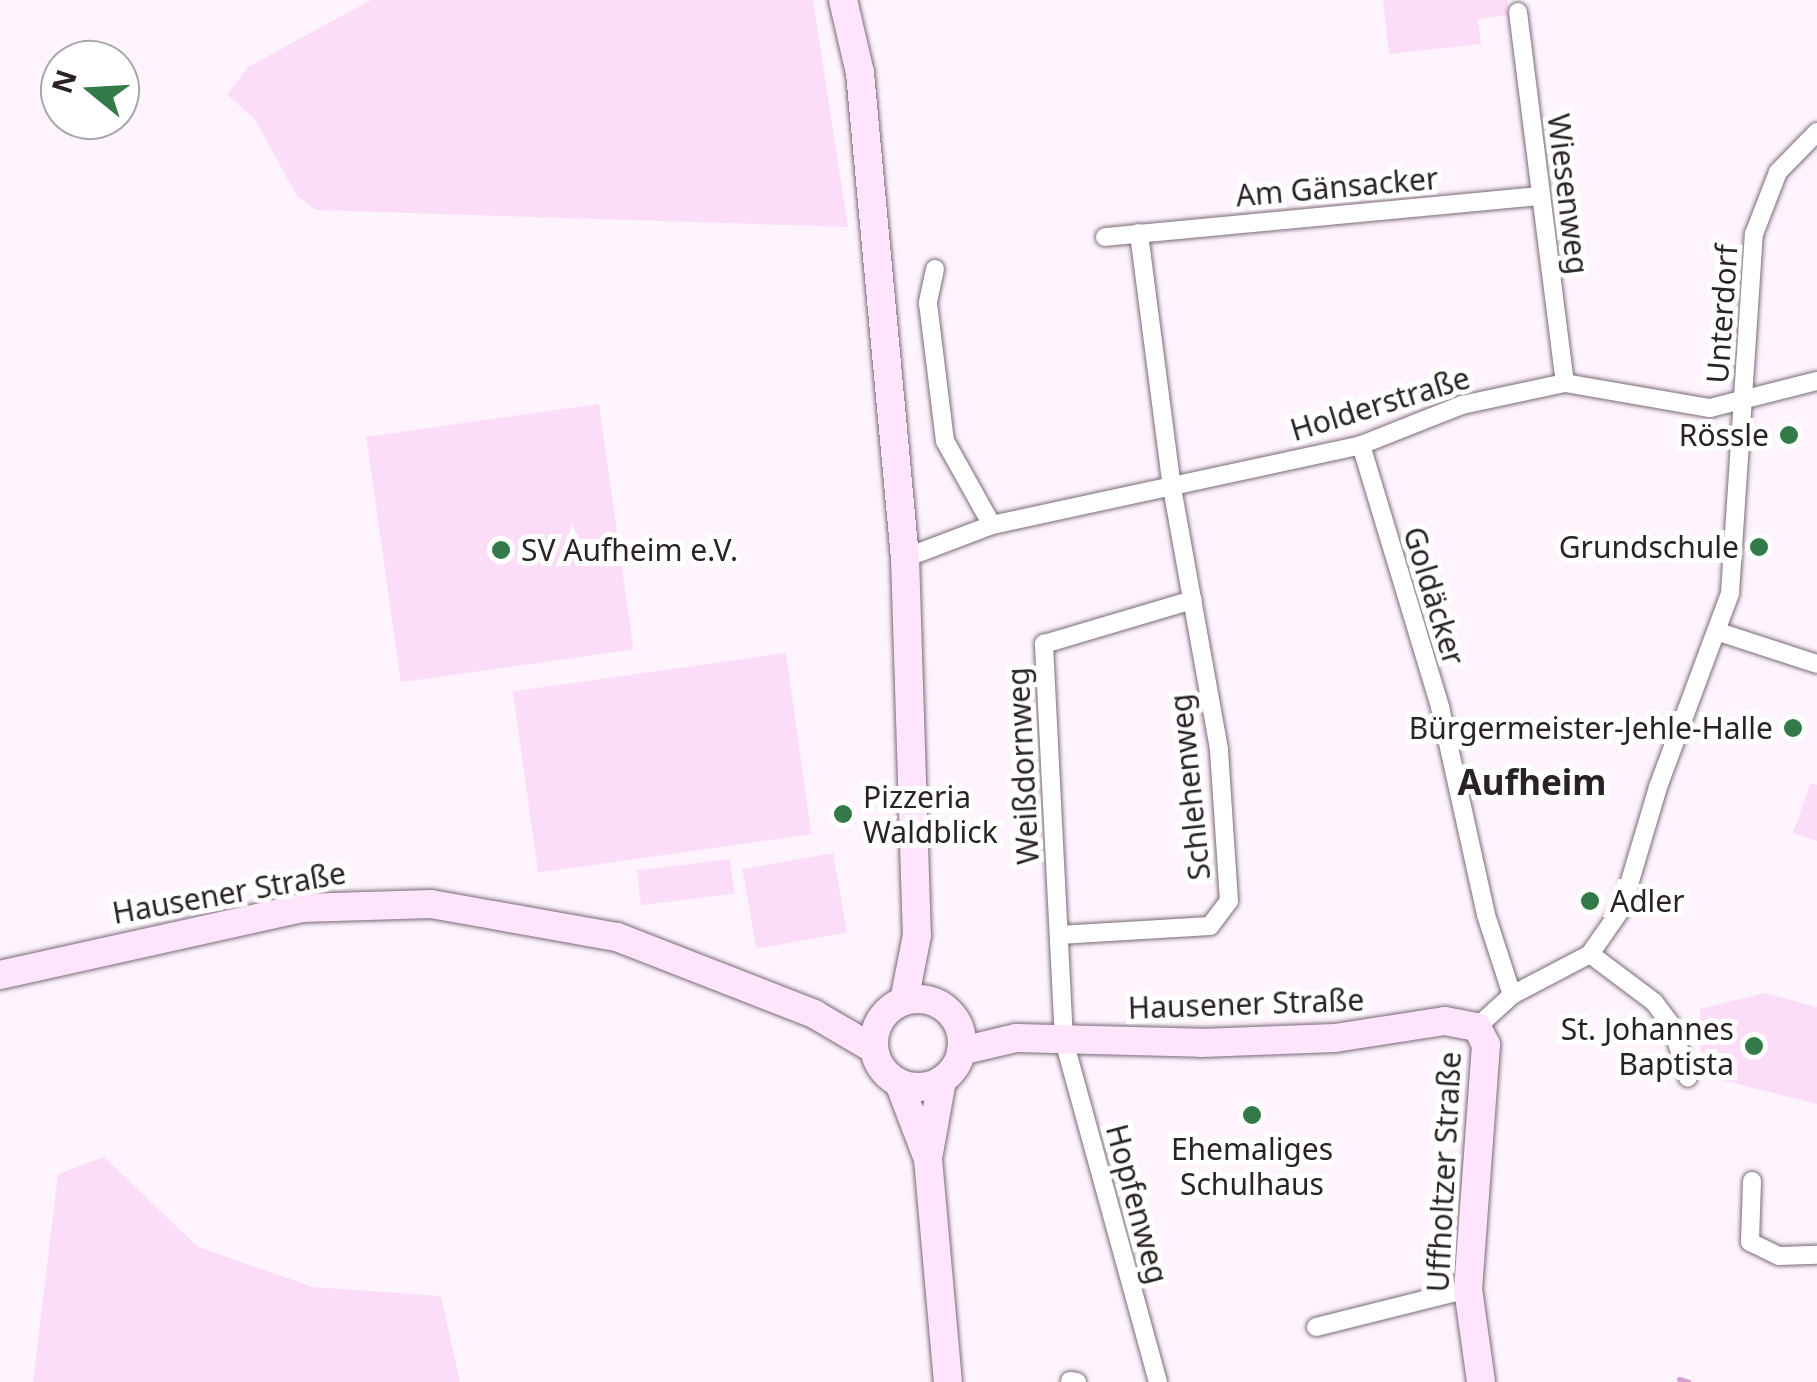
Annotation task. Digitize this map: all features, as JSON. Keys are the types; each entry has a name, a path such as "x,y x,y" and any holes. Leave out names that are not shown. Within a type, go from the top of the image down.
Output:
{"street":[{"path":"843,0 860,73 905,558 917,935 904,1002 880,1020 874,1049 882,1069 899,1083 920,1087 942,1080"},
{"name":"Wiesenweg","path":"1518,12 1565,383"},
{"name":"Unterdorf","path":"1477,1027 1512,995 1590,954 1622,908 1658,787 1719,632 1737,546 1754,234 1778,172 1817,132"},
{"name":"Am Gänsacker","path":"1105,237 1541,196"},
{"path":"1138,233 1172,488"},
{"path":"935,270 928,303 945,440 992,525"},
{"name":"Holderstraße","path":"905,558 992,525 1361,445 1462,405 1565,383 1710,408 1744,403 1817,381"},
{"name":"Goldäcker","path":"1361,445 1440,707 1486,916 1512,995"},
{"name":"Schlehenweg","path":"1059,936 1210,926 1230,901 1219,749 1172,488"},
{"name":"Weißdornweg","path":"1064,1040 1044,644 1193,600"},
{"path":"1719,632 1817,664"},
{"name":"Hausener Straße","path":"1,970 154,937 374,901 554,922 617,937 814,1014 874,1049"},
{"path":"917,935 961,1051 942,1080 928,1159 948,1382"},
{"path":"1590,954 1654,1002 1672,1026 1688,1078"},
{"path":"904,1002 946,1013"},
{"name":"Hausener Straße","path":"946,1013 1016,1038"},
{"name":"Hausener Straße","path":"814,1014 880,1020"},
{"name":"Hausener Straße","path":"961,1051 1016,1038 1201,1042 1334,1038 1446,1022 1477,1027"},
{"name":"Uffholtzer Straße","path":"1477,1027 1486,1045 1468,1289 1481,1382"},
{"name":"Hopfenweg","path":"1064,1040 1158,1382"},
{"path":"899,1083 928,1159"},
{"path":"1752,1181 1750,1242 1779,1256 1817,1255"},
{"path":"1316,1327 1468,1289"}],"shaded area":[{"path":"371,0 813,0 848,227 316,210 297,196 254,118 227,95 248,67"},
{"path":"1383,0 1507,0 1509,15 1478,19 1481,44 1389,54"},
{"name":"SV Aufheim e.V.","path":"599,404 634,650 401,682 366,437"},
{"path":"786,653 811,834 538,873 513,691"},
{"path":"1810,783 1817,785 1817,841 1793,833"},
{"path":"833,853 847,933 756,949 742,869"},
{"path":"730,859 734,894 641,905 637,870"},
{"path":"1765,993 1817,1007 1817,1104 1710,1077 1701,1062 1700,1009"},
{"path":"104,1157 198,1247 313,1287 441,1296 460,1382 33,1382 58,1174"}],"waterway":[{"path":"1679,1379 1689,1382"}],"place":[{"name":"Rössle","path":"1789,435"},
{"name":"Grundschule","path":"1759,547"},
{"name":"SV Aufheim e.V.","path":"501,550"},
{"name":"Bürgermeister-Jehle-Halle","path":"1793,728"},
{"name":"Pizzeria Waldblick","path":"843,814"},
{"name":"Adler","path":"1590,901"},
{"name":"St. Johannes Baptista","path":"1754,1046"},
{"name":"Ehemaliges Schulhaus","path":"1252,1115"}],"district":[{"name":"Aufheim","path":"1532,782"}]}
